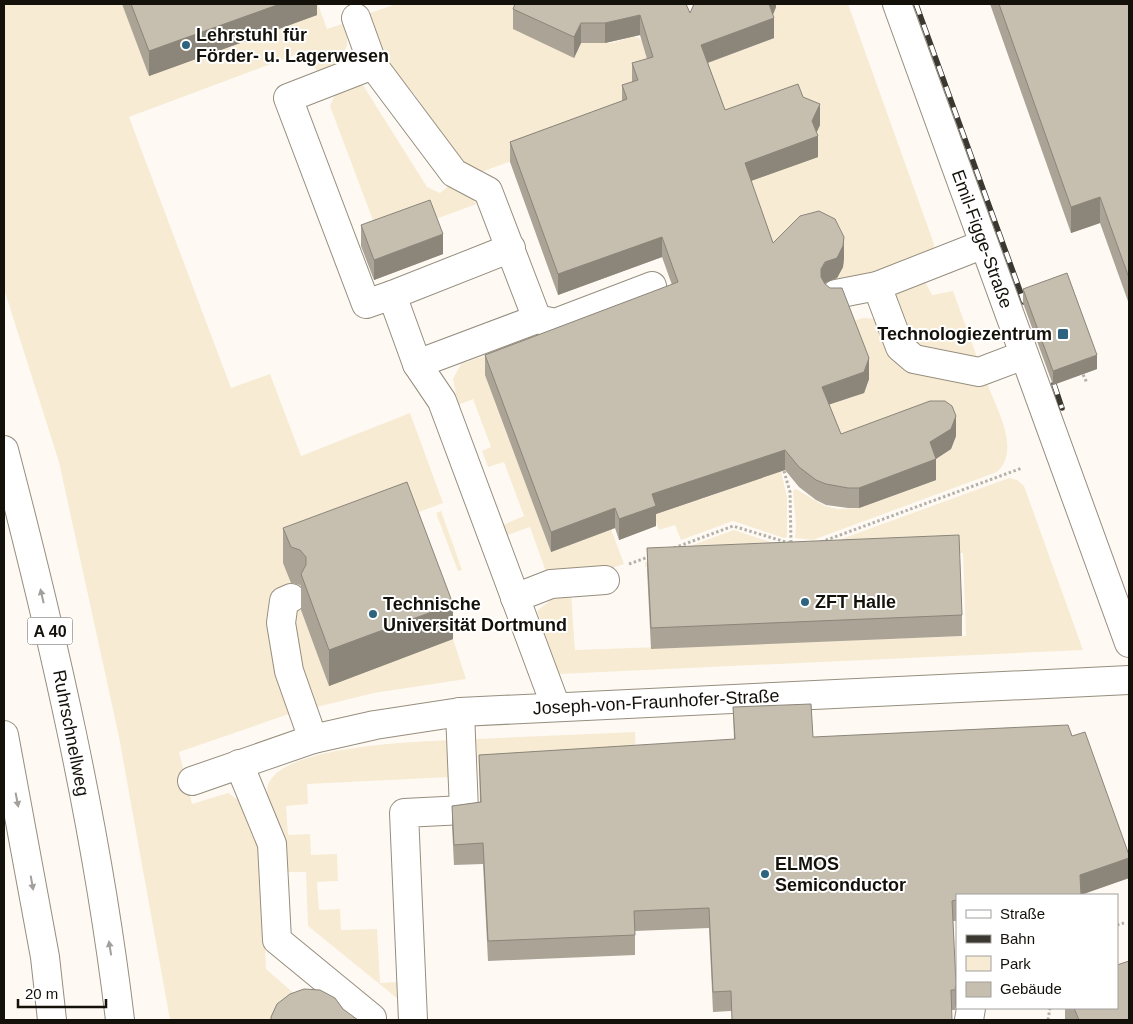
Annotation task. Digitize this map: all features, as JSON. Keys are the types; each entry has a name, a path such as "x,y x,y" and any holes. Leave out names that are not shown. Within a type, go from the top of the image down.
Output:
{"main road":[{"name":"Emil-Figge-Straße","path":"897,4 1129,643"},
{"path":"356,18 373,65 454,172 488,191 537,319"},
{"path":"373,65 288,98 366,304 511,248"},
{"path":"836,294 877,286 984,244"},
{"path":"417,364 537,319 555,323 652,286"},
{"path":"877,286 900,347 914,359 979,372 1024,355"},
{"path":"392,295 417,364 442,401 556,707"},
{"name":"Ruhrschnellweg","path":"4,450 57,663 88,815 121,1012"},
{"path":"515,598 551,584 605,580"},
{"path":"291,598 284,601 281,623 289,671 313,739"},
{"name":"Joseph-von-Fraunhofer-Straße","path":"192,781 313,739 375,725 460,712 1129,680"},
{"path":"413,1020 404,813 464,810 460,712"},
{"path":"4,735 45,957 52,1020"},
{"path":"239,764 272,844 277,940 372,1019"}],"path":[{"path":"1079,365 1087,383 1082,372 1079,365"},
{"path":"1073,375 1082,372"},
{"path":"819,543 1022,468"},
{"path":"784,471 790,492 791,543"},
{"path":"670,550 733,526 800,545"},
{"path":"605,580 616,569 652,556"},
{"path":"1118,925 1124,923"}],"green space":[{"path":"4,4 318,4 327,29 348,22 347,45 340,65 317,72 308,50 129,117 231,388 270,374 301,456 410,413 443,503 284,563 329,685 453,639 466,679 374,693 292,713 179,752 192,804 228,793 243,803 261,849 266,969 320,1016 290,1020 170,1020 119,737 59,462 4,289"},
{"path":"396,4 514,4 516,10 595,43 612,43 634,36 647,42 646,53 648,59 638,100 600,128 468,177 415,95 377,50 367,14"},
{"path":"770,4 848,4 934,244 934,250 850,288 832,282 843,267 844,258 774,265 748,186 752,181 727,126 705,67 709,62 773,38"},
{"path":"361,82 427,187 440,193 454,182 477,204 380,239 330,106 338,88"},
{"path":"923,278 932,295 953,291 978,360 914,352 895,298 899,290"},
{"path":"863,318 878,319 889,333 984,381 988,385 1005,430 1007,452 1004,463 997,472 813,540 795,538 796,525 793,491 796,489 825,506 838,509 859,508 929,459 951,449 956,436 850,451 820,401 850,398 863,392 867,386 869,379 847,323"},
{"path":"504,349 486,375 551,552 611,529 624,564 609,569 546,572 530,527 507,535 503,525 524,516 504,462 488,467 482,451 491,447 473,399 458,405 453,379 461,364"},
{"path":"781,471 787,497 787,537 784,538 733,521 681,540 675,525 659,530 653,514 698,497 699,500"},
{"path":"1009,478 1017,480 1024,486 1083,650 559,674 537,611 558,594 571,593 575,650 966,636 963,553 645,567 645,562 734,530 803,553"},
{"path":"441,511 462,570 458,571 436,513"},
{"path":"635,732 636,766 479,776 476,739"},
{"path":"451,740 452,777 307,784 308,804 286,806 288,835 310,834 311,855 337,854 338,881 317,882 319,910 340,909 341,930 377,929 380,983 397,982 398,999 308,926 306,872 282,872 269,814 268,785 278,772 297,762 322,754 380,745"}],"building":[{"path":"131,4 280,4 149,51"},
{"path":"515,4 686,4 690,13 694,4 769,4 774,18 701,45 725,110 798,84 803,97 820,104 812,121 818,136 745,163 773,243 800,216 819,211 835,219 844,237 843,246 837,258 825,262 821,269 821,277 830,288 842,288 869,358 864,372 822,387 841,434 930,401 945,401 952,406 956,416 951,429 930,442 936,459 859,488 848,488 816,480 799,467 785,450 652,494 656,506 619,519 615,508 551,532 485,355 678,282 662,237 558,274 510,142 627,99 622,85 638,80 632,63 653,57 640,15 605,23 581,23 574,37 513,9"},
{"path":"999,4 1129,4 1129,278 1100,197 1071,207"},
{"path":"430,200 443,234 374,260 361,225"},
{"path":"1067,273 1097,355 1053,371 1023,289"},
{"name":"Technische Universität Dortmund","path":"407,482 453,604 329,650 301,574 306,565 306,557 300,550 291,547 283,528"},
{"name":"ZFT Halle","path":"959,535 962,615 651,628 647,548"},
{"name":"ELMOS Semiconductor","path":"811,704 813,737 1068,725 1072,736 1085,732 1129,858 1080,875 1081,894 956,894 956,900 952,901 956,984 955,990 951,990 952,1020 732,1020 731,991 713,992 709,908 634,911 635,935 488,941 483,843 454,845 452,806 481,802 479,755 735,739 733,707"},
{"path":"1129,961 1129,1020 1079,1020 1074,1009 1118,1009 1118,965"},
{"path":"304,989 320,990 335,998 343,1009 358,1020 271,1020 277,1004 290,994"}],"railway":[{"path":"916,4 1024,302"},
{"path":"1054,384 1062,408"}],"place":[{"name":"Lehrstuhl für Förder- u. Lagerwesen","path":"186,45"},
{"name":"Technologiezentrum","path":"1063,334"},
{"name":"ZFT Halle","path":"805,602"},
{"name":"Technische Universität Dortmund","path":"373,614"},
{"name":"ELMOS Semiconductor","path":"765,874"}]}
